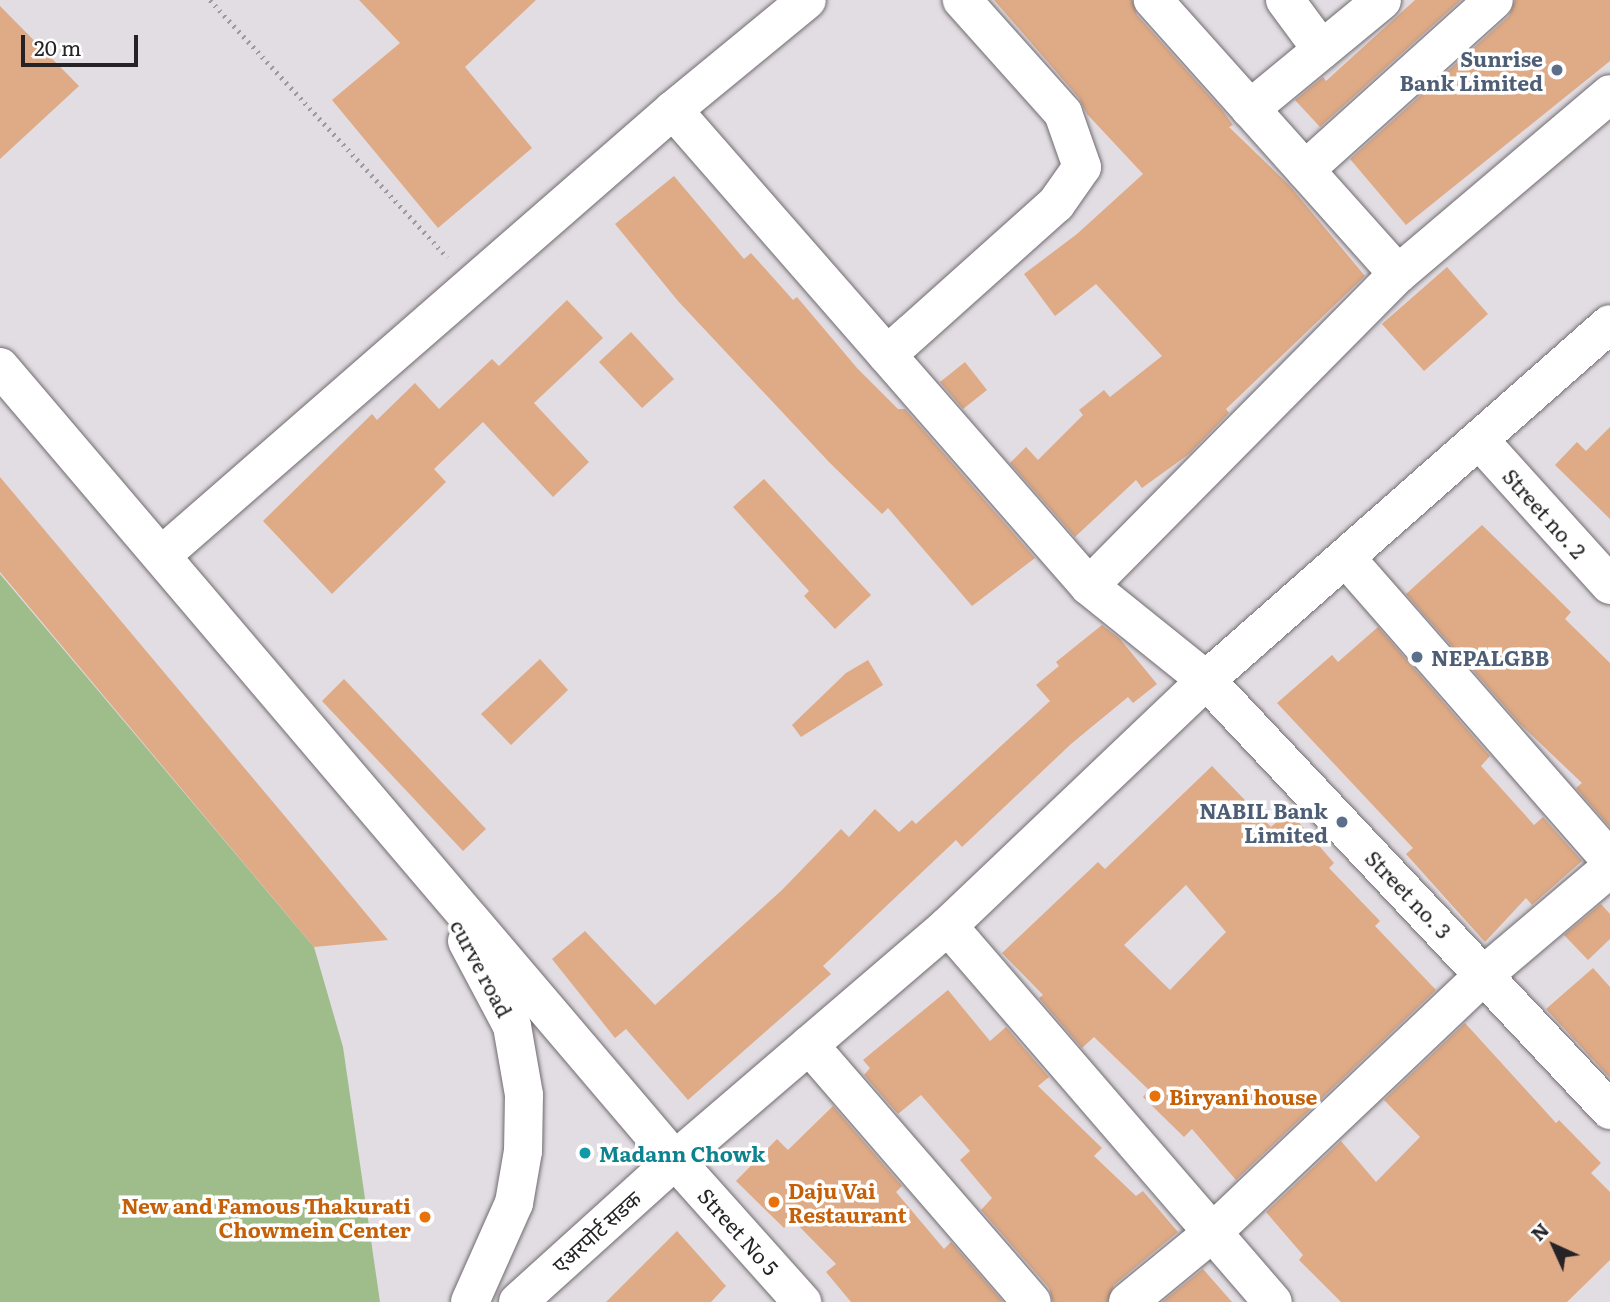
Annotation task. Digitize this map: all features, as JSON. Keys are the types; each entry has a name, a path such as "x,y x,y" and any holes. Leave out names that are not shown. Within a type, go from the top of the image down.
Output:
{"street":[{"path":"162,555 673,110 807,0"},
{"path":"887,355 1056,204 1082,167 1063,113 962,0"},
{"path":"1153,0 1398,274"},
{"path":"1285,0 1322,50"},
{"path":"1250,109 1382,0"},
{"path":"1305,170 1494,0"},
{"path":"1089,586 1398,274 1610,94"},
{"name":"Street no. 3","path":"673,110 1089,586 1206,680 1610,1110"},
{"name":"एअरपोर्ट सडक","path":"536,1296 675,1160 947,926 1206,680 1609,327"},
{"path":"0,367 435,880"},
{"name":"Street no. 2","path":"1480,441 1610,585"},
{"path":"1346,558 1610,860"},
{"path":"1128,1302 1212,1233 1485,974 1610,868"},
{"name":"Street No 5","path":"435,880 675,1160 802,1302"},
{"name":"curve road","path":"435,880 512,1026 523,1095 523,1151 514,1203 470,1302"},
{"path":"947,926 1273,1302"},
{"path":"809,1045 1032,1302"}],"path":[{"path":"210,0 473,286"}],"green space":[{"path":"0,574 314,947 343,1047 380,1302 0,1302"}],"building":[{"path":"359,0 536,0 465,67 532,148 438,228 332,100 400,43"},
{"path":"994,0 1132,0 1137,15 1223,111 1233,125 1229,127 1289,185 1365,276 1226,409 1229,413 1189,454 1142,488 1136,480 1075,537 1010,463 1026,447 1038,460 1083,415 1079,410 1104,390 1110,397 1162,356 1096,284 1055,316 1024,274 1077,234 1143,174 1087,114 1079,98"},
{"path":"1415,0 1461,0 1320,127 1295,100 1323,77 1326,81"},
{"path":"1515,0 1610,0 1610,61 1406,225 1350,159 1509,16"},
{"path":"0,6 79,86 0,159"},
{"path":"674,176 744,259 751,253 793,300 797,297 857,368 898,409 905,409 1035,558 972,606 888,508 882,514 829,462 678,301 615,224"},
{"path":"1447,267 1488,314 1424,371 1382,324"},
{"path":"567,300 603,338 534,403 589,462 553,497 483,422 434,469 446,482 332,594 263,521 372,414 377,420 415,383 439,409 492,359 499,366"},
{"path":"631,332 674,379 642,408 599,362"},
{"path":"965,362 987,390 963,409 940,382"},
{"path":"1610,427 1610,519 1555,465 1577,442 1586,451"},
{"path":"0,477 388,940 314,947 0,572"},
{"path":"764,479 871,595 835,629 804,596 809,591 733,507"},
{"path":"1482,525 1571,612 1565,619 1610,663 1610,827 1576,788 1582,783 1521,725 1406,594"},
{"path":"1102,625 1120,639 1157,684 1133,703 1128,697 1071,744 962,847 956,840 823,966 831,974 688,1100 626,1029 615,1038 552,959 585,931 655,1005 782,890 841,829 849,837 875,809 899,832 912,820 916,824 1050,701 1036,685 1059,666 1056,662"},
{"path":"1378,627 1490,756 1481,766 1534,825 1543,817 1582,861 1532,905 1526,898 1485,942 1406,854 1413,848 1277,703 1332,655 1338,662"},
{"path":"540,659 568,690 511,745 481,714"},
{"path":"868,660 883,685 801,737 792,725 846,673"},
{"path":"344,679 486,829 463,851 322,701"},
{"path":"1212,766 1271,827 1289,811 1334,863 1329,868 1380,921 1375,926 1436,990 1236,1180 1192,1129 1184,1137 1143,1097 1149,1090 1094,1037 1082,1048 1039,998 1043,995 1002,953 1098,862 1105,869","holes":["1186,885 1226,932 1170,990 1124,945"]},
{"path":"1601,904 1610,914 1610,939 1588,960 1564,935"},
{"path":"1593,968 1610,987 1610,1078 1546,1009"},
{"path":"948,990 990,1041 1006,1027 1049,1077 1038,1086 1102,1148 1094,1156 1136,1196 1143,1191 1178,1232 1114,1285 1107,1302 1053,1302 1049,1288 981,1210 992,1198 960,1160 970,1151 921,1095 898,1114 864,1075 870,1068 863,1060"},
{"path":"1465,1023 1556,1123 1559,1120 1601,1163 1591,1173 1610,1192 1610,1260 1567,1302 1341,1302 1299,1260 1303,1255 1266,1212 1341,1141 1376,1182 1420,1137 1384,1100"},
{"path":"833,1106 902,1186 896,1192 944,1249 951,1242 1003,1302 851,1302 826,1272 836,1264 792,1219 784,1228 736,1181 777,1139 788,1150"},
{"path":"677,1231 726,1286 711,1302 606,1302"},
{"path":"1203,1269 1232,1302 1162,1302"}],"place":[{"name":"Sunrise Bank Limited","path":"1557,70"},
{"name":"NEPALGBB","path":"1417,657"},
{"name":"NABIL Bank Limited","path":"1342,822"},
{"name":"Biryani house","path":"1155,1096"},
{"name":"Madann Chowk","path":"585,1153"},
{"name":"Daju Vai Restaurant","path":"774,1202"},
{"name":"New and Famous Thakurati Chowmein Center","path":"425,1217"}]}
